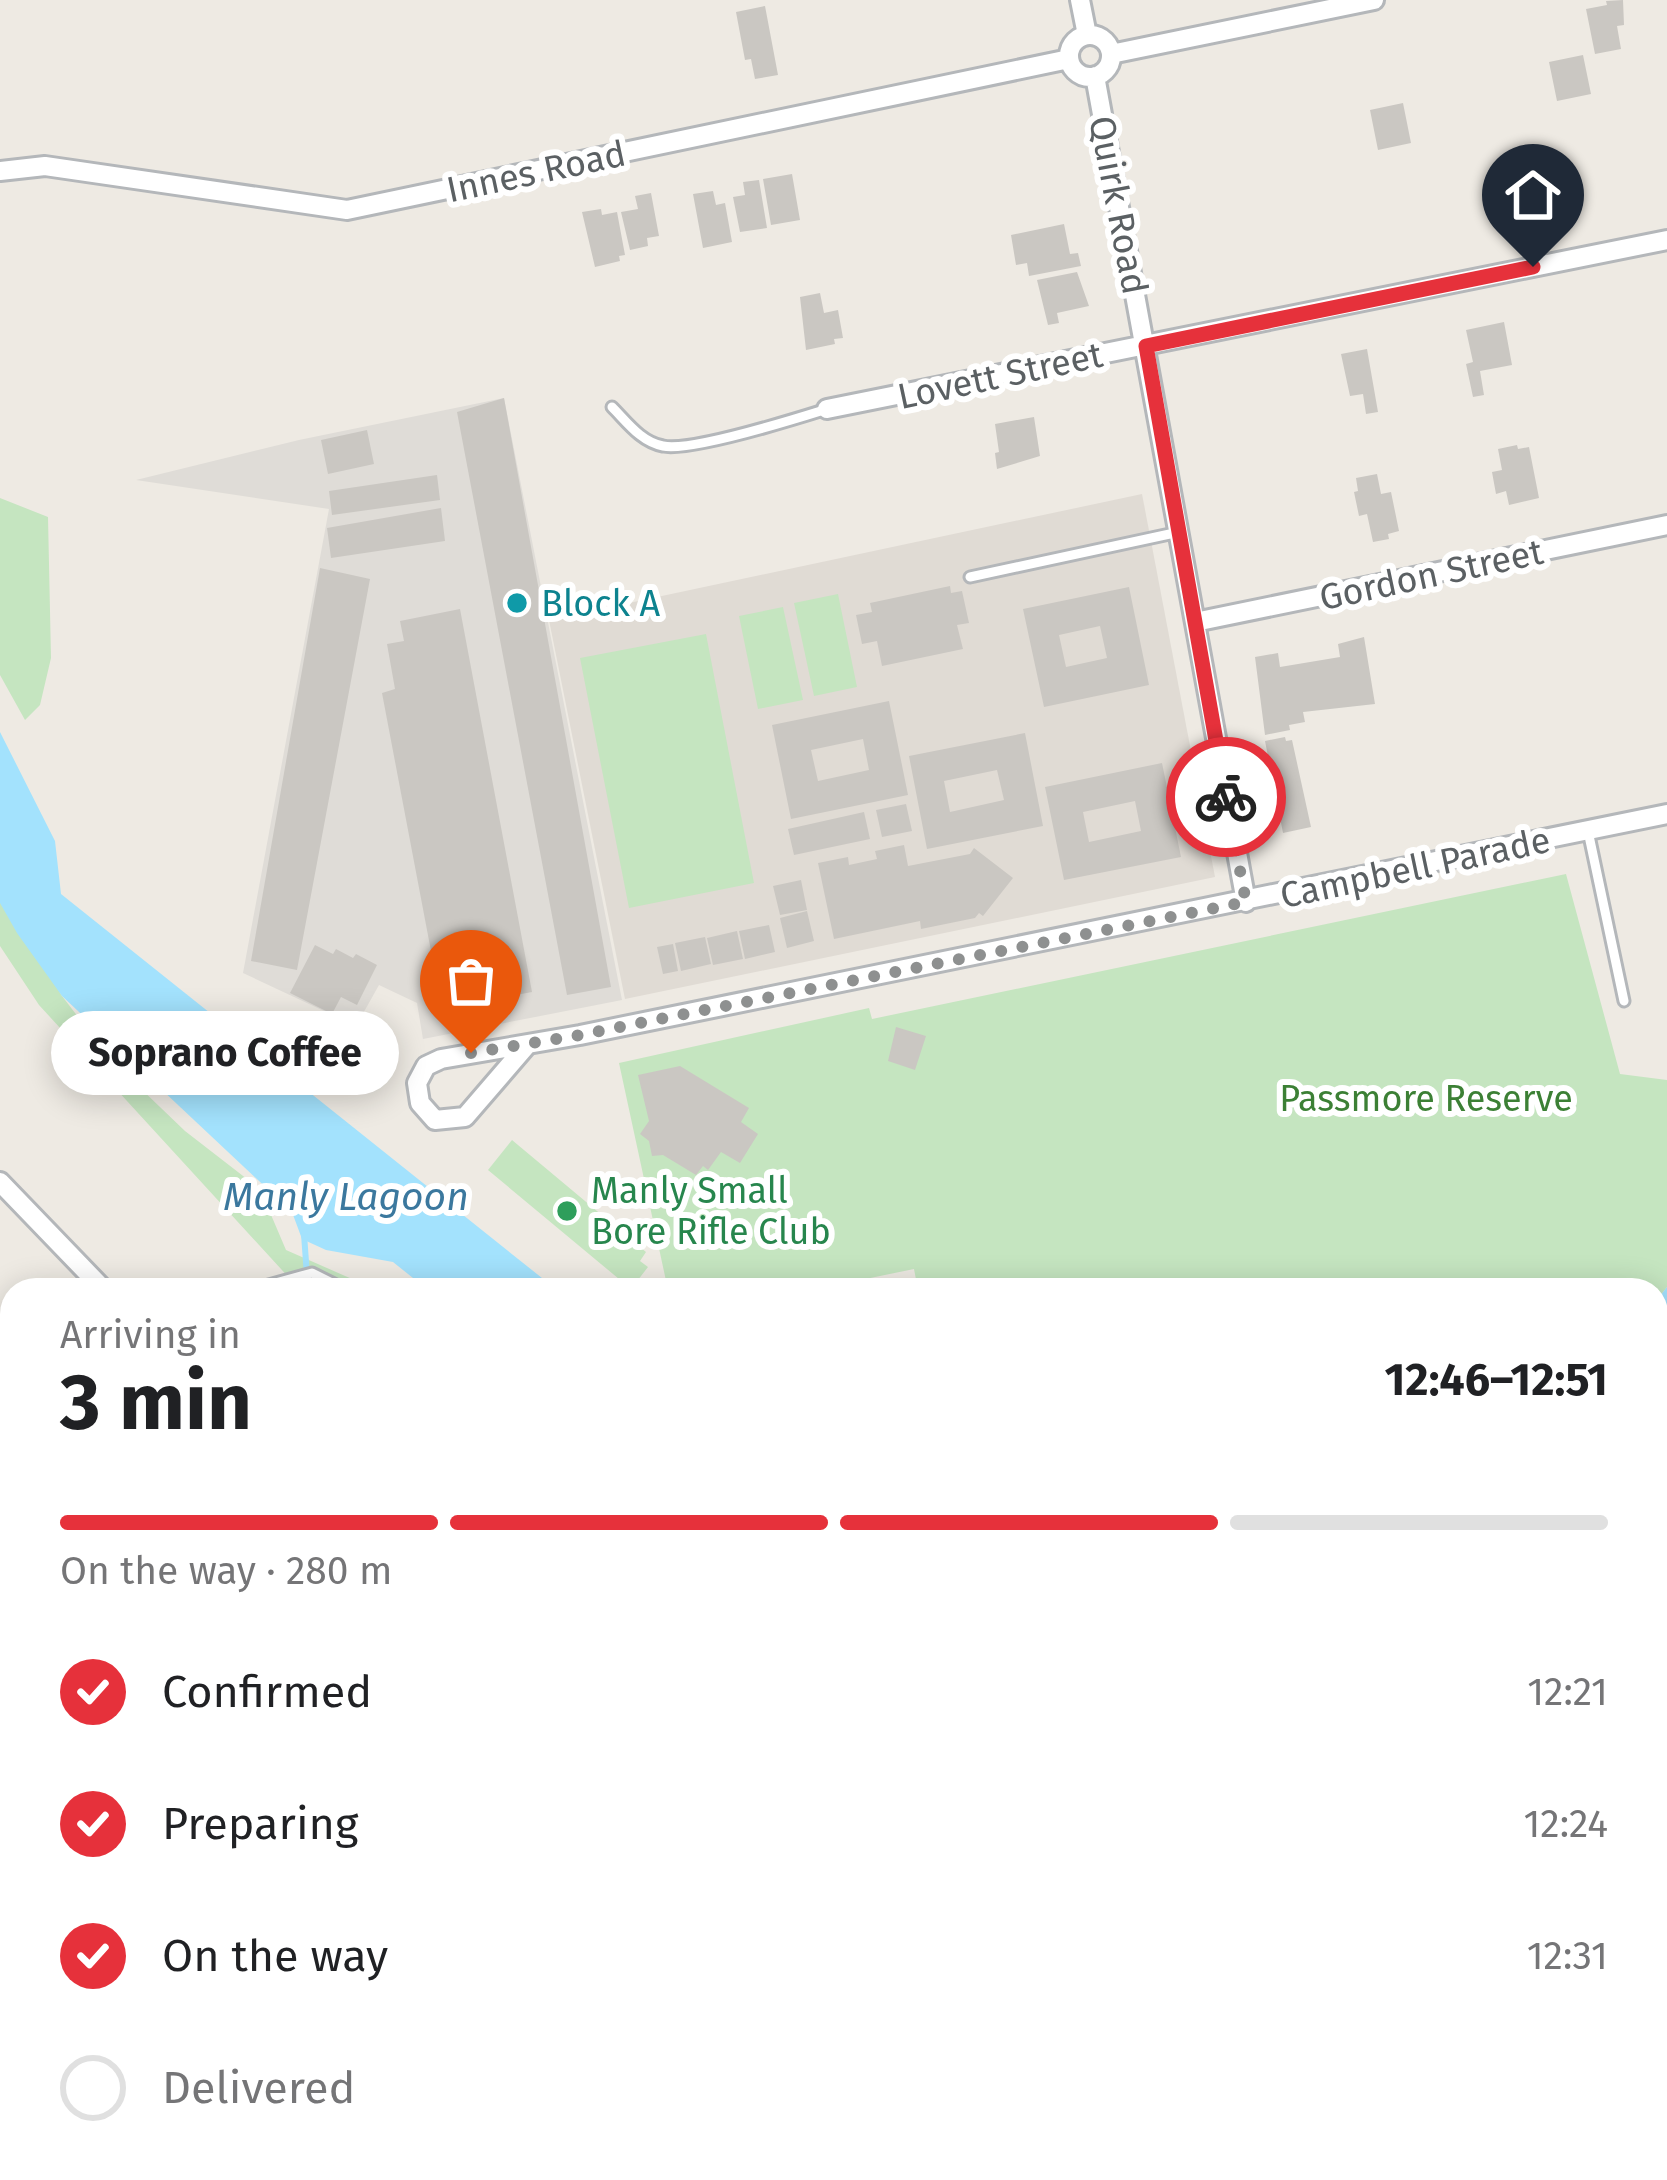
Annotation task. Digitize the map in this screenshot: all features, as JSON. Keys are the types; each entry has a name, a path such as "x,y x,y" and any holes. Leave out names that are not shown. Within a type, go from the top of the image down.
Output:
{"street":[{"path":"1080,0 1087,35"},
{"path":"1111,54 1374,0"},
{"path":"1087,35 1106,41 1111,54 1107,68 1095,76 1081,75 1069,59 1073,44 1087,35"},
{"name":"Innes Road","path":"0,172 45,166 347,210 1069,59"},
{"name":"Quirk Road","path":"1095,76 1246,902"},
{"name":"Lovett Street","path":"827,409 1667,240"},
{"name":"Gordon Street","path":"1195,622 1667,525"},
{"name":"Campbell Parade","path":"527,1045 465,1118 435,1120 420,1103 417,1084 425,1066 441,1060 1667,814"},
{"path":"0,1182 92,1278"}],"lane":[{"path":"612,407 644,439 666,448 761,429 827,409"},
{"path":"970,577 1179,532"},
{"path":"1588,831 1624,1001"},
{"path":"290,1278 312,1273 322,1278"}],"shaded area":[{"path":"504,398 622,1000 423,1039 417,1003 379,985 356,1026 243,973 329,509 136,480"},
{"path":"1142,494 1215,877 625,999 549,620"}],"green space":[{"path":"0,498 48,517 51,658 40,705 25,720 0,675"},
{"path":"838,594 857,687 814,696 794,603"},
{"path":"783,607 803,700 758,709 739,616"},
{"path":"706,634 754,883 629,908 580,658"},
{"name":"Passmore Reserve","path":"1566,874 1620,1074 1667,1080 1667,1278 916,1278 914,1269 870,1278 665,1278 619,1063 869,1008 872,1019"},
{"path":"0,893 62,996 112,1061 185,1131 260,1189 286,1250 350,1278 289,1278 39,1005 0,946"},
{"name":"Manly Small Bore Rifle Club","path":"512,1140 646,1252 640,1261 648,1267 640,1278 618,1278 488,1170"}],"water":[{"name":"Manly Lagoon","path":"0,732 55,841 61,894 542,1278 413,1278 393,1262 326,1250 302,1239 292,1212 62,996 0,903"}],"building":[{"path":"1623,0 1624,25 1617,26 1621,49 1595,54 1586,9"},
{"path":"765,6 778,75 755,79 751,59 745,60 736,12"},
{"path":"1583,55 1591,94 1557,101 1549,62"},
{"path":"1403,103 1411,143 1378,150 1370,110"},
{"path":"792,174 800,220 771,225 763,179"},
{"path":"759,180 767,228 740,232 733,197 745,195 743,182"},
{"path":"713,191 716,205 725,203 732,242 703,248 693,194"},
{"path":"651,193 659,236 647,238 648,246 630,250 621,212 638,209 635,196"},
{"path":"601,209 602,215 617,212 625,255 619,256 620,261 595,267 582,212"},
{"path":"1064,224 1070,254 1078,253 1081,266 1029,276 1027,263 1016,265 1011,235"},
{"path":"1077,272 1089,306 1057,313 1059,323 1048,325 1037,280"},
{"path":"820,293 824,313 838,310 843,338 806,350 800,297"},
{"path":"1504,322 1512,365 1480,371 1484,395 1473,397 1466,364 1473,362 1466,330"},
{"path":"1367,349 1378,412 1366,414 1363,394 1350,396 1341,354"},
{"name":"Block A","path":"504,398 611,987 567,995 457,412"},
{"path":"1034,417 1040,456 997,469 995,424"},
{"path":"367,430 374,464 328,474 321,440"},
{"path":"1517,445 1518,449 1529,447 1539,498 1509,505 1506,491 1496,494 1492,472 1502,470 1498,449"},
{"path":"1377,474 1381,494 1391,492 1399,531 1373,542 1367,514 1359,516 1354,492 1358,491 1356,478"},
{"path":"437,475 440,500 332,515 329,491"},
{"path":"441,508 445,541 331,558 327,528"},
{"path":"320,568 370,579 297,970 251,961"},
{"path":"950,586 951,593 962,591 969,623 957,625 963,649 882,666 877,641 862,644 856,615 872,612 870,603"},
{"path":"1129,587 1149,685 1044,707 1023,609","holes":["1100,626 1107,658 1066,667 1059,635"]},
{"path":"460,609 532,992 442,1009 382,693 395,689 387,644 404,641 400,621"},
{"path":"1364,637 1375,704 1303,712 1305,722 1265,735 1255,657 1278,653 1280,667 1340,657 1338,644"},
{"path":"889,701 908,795 791,819 772,725","holes":["863,739 869,770 818,781 811,750"]},
{"path":"1025,733 1043,826 927,849 909,756","holes":["997,770 1004,800 950,812 944,781"]},
{"path":"1292,740 1311,827 1283,833 1265,741"},
{"path":"1162,763 1181,857 1064,880 1045,787","holes":["1135,801 1141,831 1089,842 1083,812"]},
{"path":"906,804 912,831 882,837 876,810"},
{"path":"864,812 870,839 794,855 788,829"},
{"path":"904,845 908,866 970,854 974,848 1013,878 983,916 979,913 975,918 921,929 920,921 834,939 818,863 848,857 849,865 877,859 875,851"},
{"path":"801,880 807,910 780,915 773,886"},
{"path":"807,911 814,941 787,948 780,918"},
{"path":"769,925 775,952 745,959 739,931"},
{"path":"737,931 743,959 713,965 707,938"},
{"path":"705,937 711,964 681,971 675,943"},
{"path":"673,944 678,971 663,974 657,947"},
{"path":"315,945 333,954 336,949 353,958 356,954 377,965 357,1005 341,997 332,1014 290,993"},
{"path":"896,1027 926,1036 915,1070 888,1061"},
{"path":"680,1066 749,1108 741,1122 758,1134 740,1163 721,1152 708,1170 703,1166 696,1175 663,1155 652,1156 649,1141 640,1134 649,1121 638,1075"}],"waterway":[{"path":"304,1234 307,1278"}],"way so far":[{"path":"471,1053 1246,902 1226,797"}],"place":[{"name":"Block A","path":"517,603"},
{"name":"Soprano Coffee","path":"471,1053"},
{"name":"Manly Small Bore Rifle Club","path":"567,1211"}],"route":[{"path":"1226,797 1146,346 1533,267"}]}
